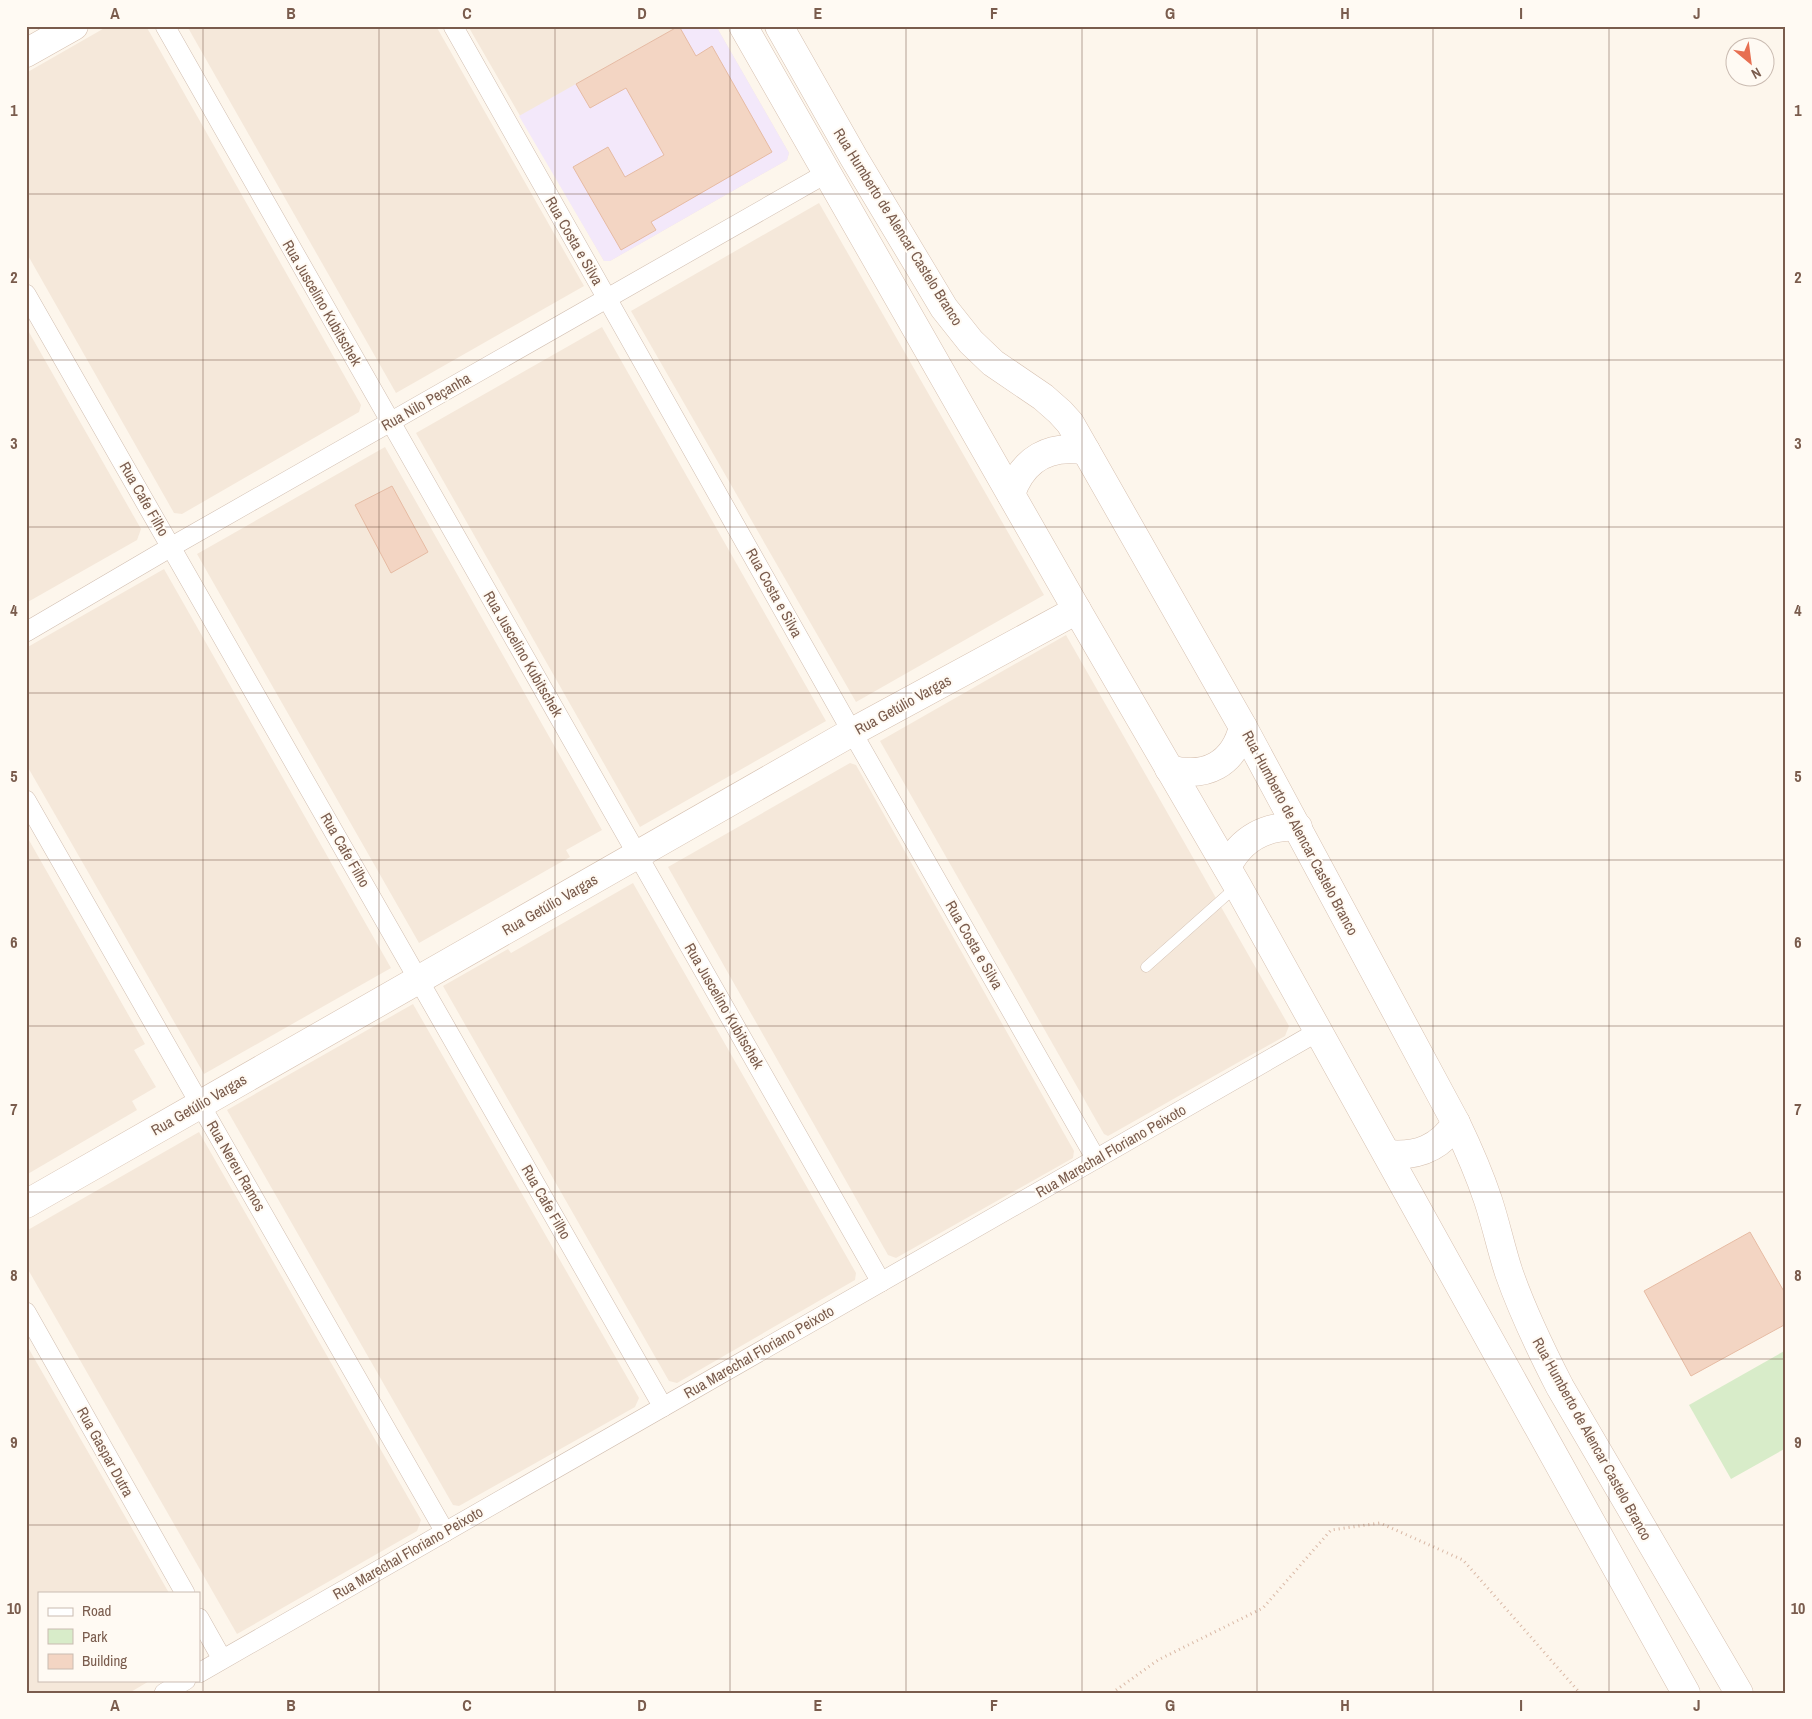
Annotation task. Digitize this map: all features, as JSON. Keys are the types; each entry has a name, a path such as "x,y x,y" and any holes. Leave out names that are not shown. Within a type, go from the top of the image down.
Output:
{"street":[{"path":"26,53 74,26"},
{"name":"Rua Juscelino Kubitschek","path":"165,26 881,1282"},
{"name":"Rua Costa e Silva","path":"453,26 1096,1160"},
{"name":"Rua Humberto de Alencar Castelo Branco","path":"744,26 1077,610 1232,876 1686,1693"},
{"name":"Rua Humberto de Alencar Castelo Branco","path":"779,26 854,158 944,308 971,342 993,363 1042,397 1070,423 1243,727 1456,1123 1478,1172 1489,1202 1509,1273 1535,1338 1585,1430 1739,1693"},
{"name":"Rua Nilo Peçanha","path":"26,632 171,547 827,174"},
{"name":"Rua Cafe Filho","path":"26,294 663,1407"},
{"path":"1011,494 1019,474 1034,459 1064,448 1086,451"},
{"name":"Rua Getúlio Vargas","path":"26,1204 852,732 1077,610"},
{"path":"1170,769 1189,773 1209,770 1218,765 1235,749 1243,727"},
{"name":"Rua Nereu Ramos","path":"26,800 445,1532"},
{"path":"1232,876 1238,849 1254,835 1275,828 1298,827"},
{"name":"Rua Marechal Floriano Peixoto","path":"200,1672 1319,1031"},
{"path":"1387,1154 1413,1154 1426,1150 1443,1139 1456,1123"},
{"name":"Rua Gaspar Dutra","path":"26,1312 184,1592"},
{"path":"1552,1450 1585,1430"},
{"path":"200,1620 222,1659"},
{"path":"164,1693 183,1682"}],"lane":[{"path":"1146,967 1232,876"}],"path":[{"path":"1112,1693 1158,1660 1264,1608 1331,1530 1380,1523 1463,1560 1580,1693"}],"shaded area":[{"path":"108,26 146,26 361,405 359,412 182,514 174,513 26,252 26,73"},
{"path":"187,26 436,26 584,286 396,393"},
{"path":"468,26 716,26 789,153 787,160 610,261 604,261"},
{"path":"679,26 716,26 789,153 787,160 610,261 604,261 519,116"},
{"path":"819,203 1044,595 856,702 631,311"},
{"path":"26,327 141,529 137,540 26,603"},
{"path":"602,327 826,721 640,827 416,433"},
{"path":"385,447 602,830 566,850 570,857 419,943 197,554"},
{"path":"164,569 391,968 204,1074 26,764 26,648"},
{"path":"1066,635 1289,1026 1285,1036 1108,1136 1104,1134 880,741"},
{"path":"850,763 856,765 1074,1151 1073,1158 896,1258 888,1255 668,867"},
{"path":"26,835 145,1044 134,1050 156,1087 132,1101 137,1110 26,1175"},
{"path":"633,883 856,1273 855,1280 677,1383 669,1381 443,986 508,949 511,953"},
{"path":"413,1004 639,1398 635,1407 459,1506 453,1505 227,1110"},
{"path":"199,1132 421,1520 417,1531 237,1634 26,1266 26,1231"},
{"path":"26,1344 168,1592 38,1592 38,1682 148,1682 129,1693 26,1693"}],"green space":[{"path":"1786,1350 1786,1448 1731,1479 1689,1405"}],"building":[{"path":"679,26 696,56 712,46 772,152 651,222 656,230 621,250 573,167 608,147 625,177 664,155 626,88 590,108 576,84"},
{"path":"392,486 428,552 391,573 355,505"},
{"path":"1750,1232 1786,1295 1786,1324 1691,1376 1644,1291"}]}
